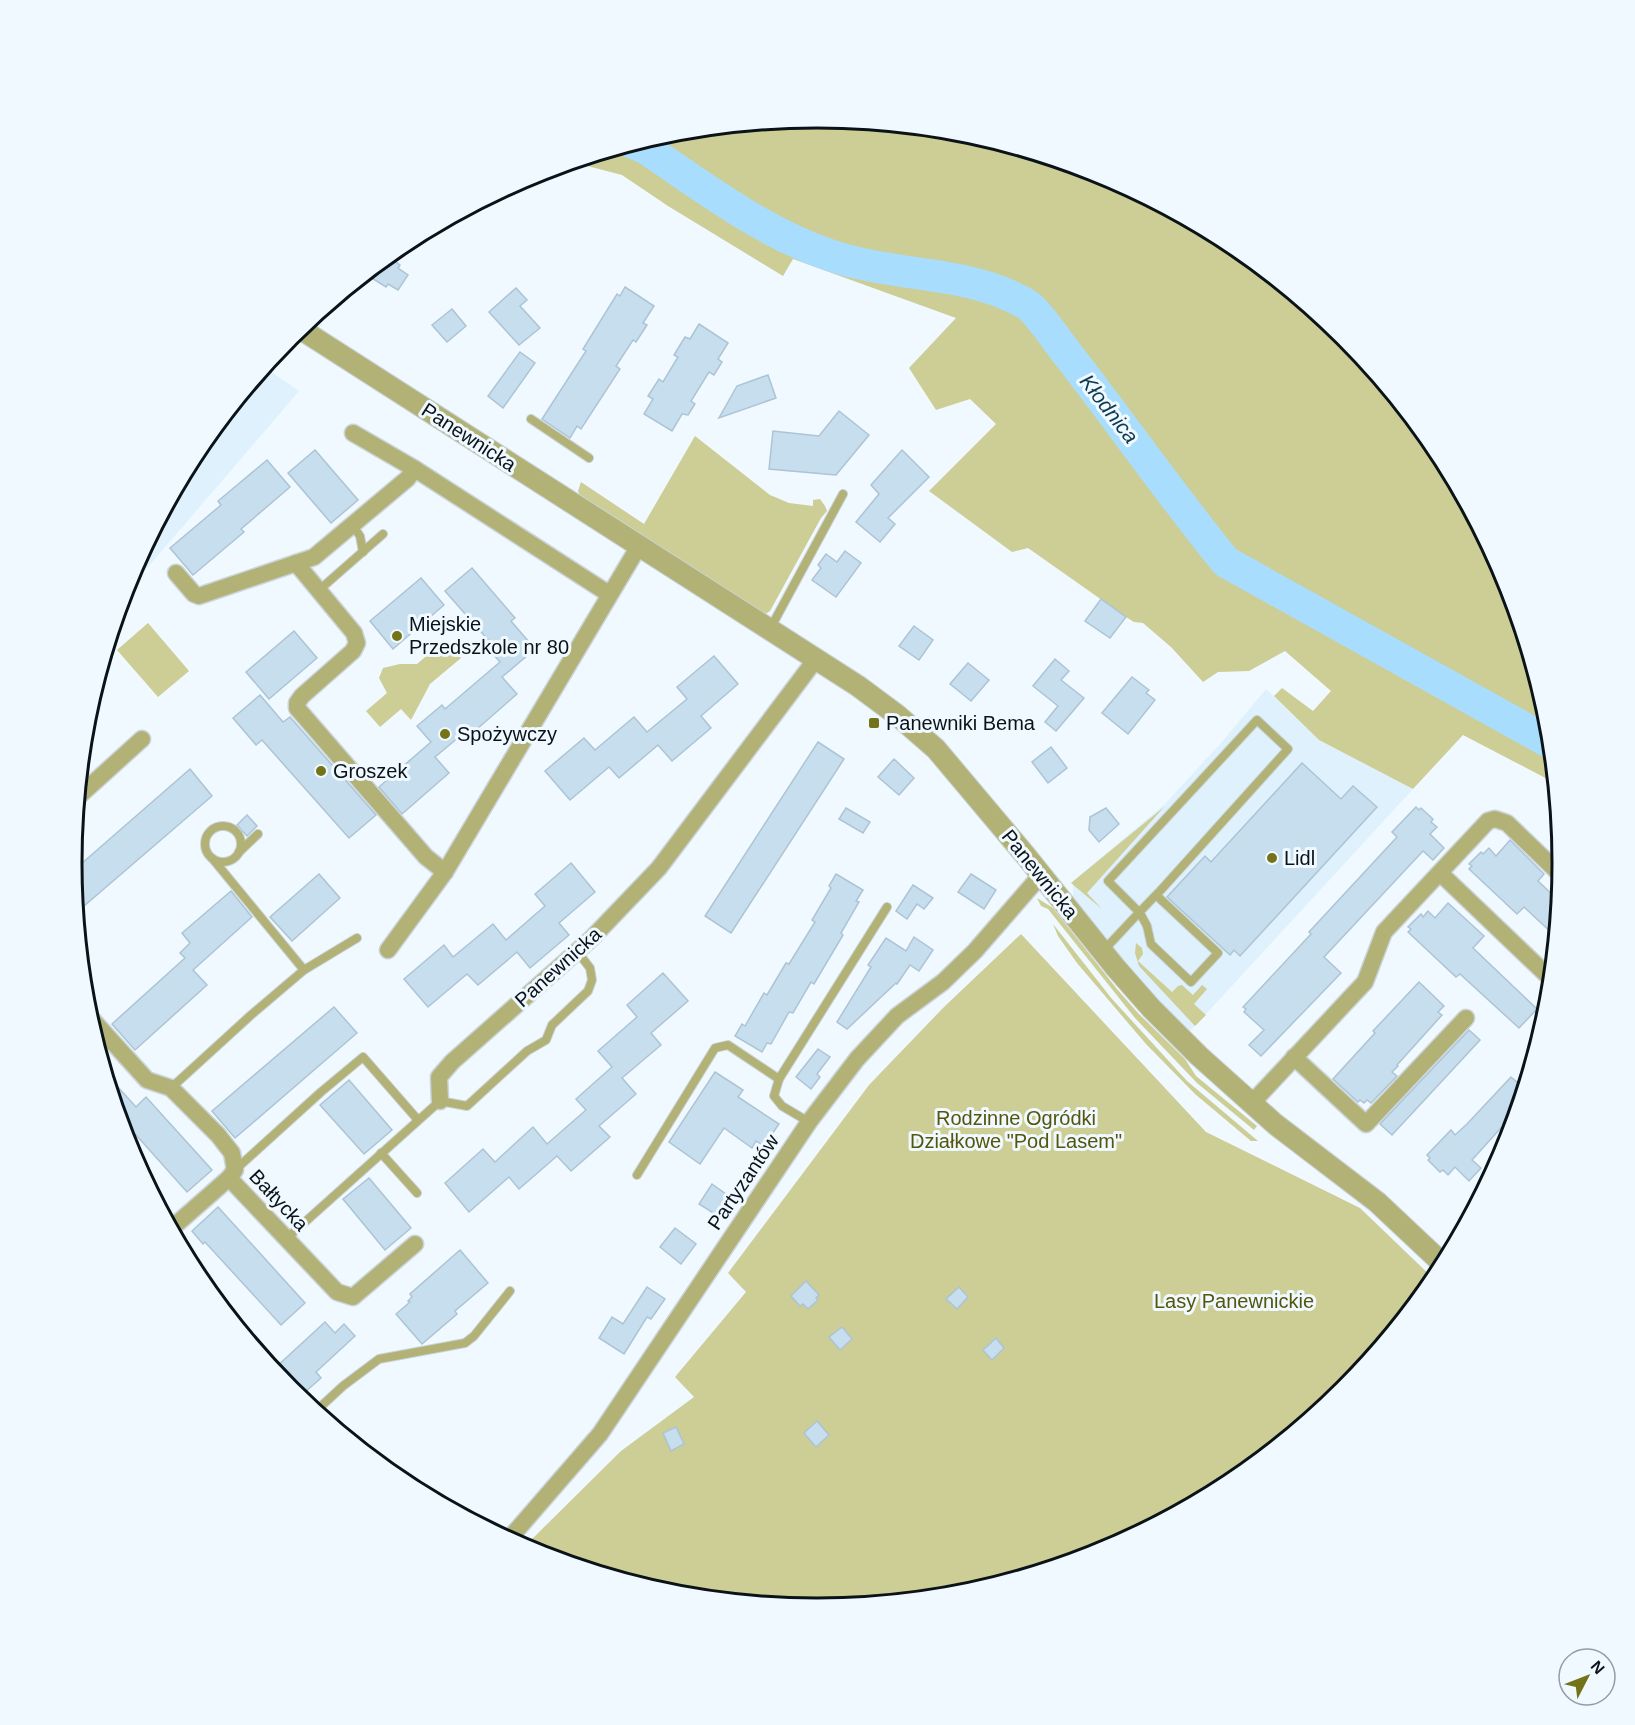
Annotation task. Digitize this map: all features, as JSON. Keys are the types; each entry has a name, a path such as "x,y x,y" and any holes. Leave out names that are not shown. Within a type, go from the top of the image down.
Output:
{"street":[{"name":"Panewnicka","path":"308,334 876,698 925,739 950,765 1102,951 1151,1008 1205,1062 1251,1104 1377,1202 1437,1258"},
{"path":"353,433 415,469 609,594"},
{"path":"176,573 194,594 199,596 314,556 353,526 415,469"},
{"path":"388,950 445,872 639,546"},
{"path":"296,563 354,633 357,643 354,651 302,696 297,703 297,708 426,857 445,872"},
{"name":"Panewnicka","path":"440,1101 439,1077 452,1062 577,951 659,868 816,659"},
{"path":"87,789 142,740"},
{"path":"1251,1104 1365,982 1384,932 1488,820 1496,819 1507,823 1552,866"},
{"path":"1440,873 1544,972"},
{"name":"Partyzantów","path":"515,1532 600,1434 808,1122 856,1059 897,1016 943,982 959,966 1000,923 1041,874"},
{"path":"1294,1057 1366,1124 1466,1018"},
{"name":"Bałtycka","path":"103,1031 147,1080 171,1088 218,1135 232,1153 232,1174 285,1239 337,1292 353,1297 416,1244"},
{"path":"177,1223 232,1174"}],"lane":[{"path":"531,419 590,458"},
{"path":"770,630 843,494"},
{"path":"353,526 360,536 363,552"},
{"path":"318,591 383,534"},
{"path":"1102,951 1140,913 1156,895 1288,749 1257,720 1108,881 1140,913 1147,926 1151,944 1191,982 1218,953 1156,895"},
{"path":"239,852 240,841 232,828 224,825 216,827 206,837 205,848 212,858 303,970"},
{"path":"212,858 222,862 230,861 258,834"},
{"path":"808,1122 782,1106 774,1096 779,1079 887,907"},
{"path":"171,1088 303,970 357,938"},
{"path":"285,1239 440,1101 467,1107 527,1051 546,1040 552,1025 588,991 590,986 592,980 590,968 577,951"},
{"path":"638,1175 716,1048 728,1045 779,1079"},
{"path":"232,1174 321,1092 363,1057 418,1120"},
{"path":"381,1153 417,1193"},
{"path":"322,1405 342,1386 379,1359 465,1343 474,1336 510,1291"}],"shaded area":[{"path":"271,372 299,391 140,576 158,537 206,454 265,378"},
{"path":"1266,689 1319,740 1413,789 1188,1032 1156,1002 1073,905 1073,881 1165,804 1221,743"}],"green space":[{"path":"818,128 866,129 961,142 1008,153 1099,183 1143,203 1226,251 1265,279 1337,343 1401,415 1429,454 1477,537 1497,581 1527,672 1540,731 1230,558 1202,526 1148,446 1036,296 991,276 859,259 813,242 765,218 655,146 722,134 769,129"},
{"path":"631,152 654,162 800,252 860,271 982,292 1028,317 1063,366 1079,380 1189,523 1224,564 1542,742 1547,779 1463,735 1413,789 1319,740 1274,696 1282,688 1313,711 1331,691 1285,651 1249,671 1218,672 1203,682 1171,647 1143,623 1134,622 1126,617 1028,548 1012,552 929,491 996,424 970,399 936,410 909,368 956,318 793,259 783,276 668,206 622,175 586,166"},
{"path":"695,436 770,495 789,503 813,506 813,500 820,499 827,511 770,611 764,615 580,496 578,491 581,482 644,524"},
{"path":"148,623 189,671 158,697 117,650"},
{"path":"445,640 461,658 430,684 411,720 401,709 380,727 366,711 387,693 379,678 383,668 400,664 417,664"},
{"path":"1164,807 1087,893 1102,909 1071,883"},
{"path":"1037,898 1053,908 1117,989 1185,1059 1196,1076 1257,1126 1254,1130 1197,1083 1135,1018 1048,909 1041,906"},
{"path":"1053,924 1112,999 1187,1081 1258,1141 1251,1141 1195,1094 1146,1044 1077,963 1058,936"},
{"path":"1021,934 1206,1132 1360,1208 1428,1273 1401,1310 1337,1382 1265,1446 1226,1474 1143,1522 1099,1542 1008,1572 961,1583 866,1596 818,1598 769,1596 674,1583 627,1572 531,1540 621,1451 694,1397 675,1377 746,1292 728,1273 869,1085 943,1008"},
{"path":"1136,943 1142,948 1143,954 1138,961 1172,992 1182,985 1193,995 1202,985 1207,989 1194,1004 1206,1015 1195,1026 1139,966 1135,953"}],"building":[{"path":"395,261 400,265 398,268 408,275 398,290 388,284 386,287 371,278"},
{"path":"625,287 654,306 643,323 647,325 636,342 633,340 616,366 620,369 581,429 577,426 570,438 542,419 586,351 583,349 617,294 620,296"},
{"path":"516,288 527,300 520,306 540,328 519,345 489,312"},
{"path":"452,309 466,326 447,342 432,325"},
{"path":"699,324 728,343 718,359 722,362 714,375 709,372 691,401 695,404 688,415 682,414 672,431 644,414 653,399 648,396 659,379 663,382 678,357 674,355 685,337 690,339"},
{"path":"520,352 535,363 503,408 488,396"},
{"path":"768,375 776,398 719,418 737,386"},
{"path":"839,411 869,435 836,475 769,469 773,431 819,436"},
{"path":"315,450 358,500 331,523 288,473"},
{"path":"902,450 929,477 888,518 895,524 880,542 856,522 879,494 871,485"},
{"path":"267,460 290,487 241,529 244,532 193,575 170,548 221,505 218,501"},
{"path":"845,551 861,563 836,597 812,580 821,568 818,565 826,554 837,562"},
{"path":"472,568 515,618 511,621 535,649 502,677 517,694 469,736 465,732 435,757 449,773 402,814 379,787 431,742 417,726 442,705 445,709 500,662 485,645 489,641 445,591"},
{"path":"421,578 444,605 393,649 370,621"},
{"path":"1101,599 1126,617 1110,638 1085,621"},
{"path":"914,626 933,640 919,660 899,646"},
{"path":"294,631 317,658 269,699 246,672"},
{"path":"714,656 738,684 701,716 711,728 672,761 658,745 619,778 609,767 570,800 545,771 584,738 595,750 634,717 647,732 687,699 677,687"},
{"path":"1055,659 1069,671 1061,680 1084,698 1056,731 1045,722 1058,706 1033,686"},
{"path":"968,663 989,680 971,701 950,684"},
{"path":"1132,677 1149,690 1146,693 1155,700 1128,734 1102,713"},
{"path":"260,695 283,722 290,717 376,815 349,838 262,740 256,745 233,718"},
{"path":"818,742 844,759 731,933 705,916"},
{"path":"1051,747 1067,768 1048,783 1032,762"},
{"path":"894,759 914,778 899,795 878,777"},
{"name":"Lidl","path":"1302,763 1341,799 1353,786 1377,807 1240,956 1234,950 1230,955 1167,897 1205,856 1211,862"},
{"path":"190,769 212,796 84,906 82,863"},
{"path":"1416,807 1419,810 1421,808 1433,819 1431,822 1437,827 1430,834 1444,848 1433,860 1423,851 1324,957 1341,973 1261,1056 1249,1045 1264,1030 1244,1012 1246,1009 1243,1007 1397,837 1392,832"},
{"path":"846,808 870,822 863,833 839,819"},
{"path":"1106,808 1119,824 1099,842 1089,830 1090,817"},
{"path":"247,815 257,826 247,836 237,825"},
{"path":"1510,840 1544,874 1538,881 1551,894 1549,930 1524,907 1517,914 1469,869 1472,866 1469,864 1481,852 1483,854 1489,848 1496,856"},
{"path":"571,863 595,892 559,923 569,935 530,968 517,952 478,985 467,974 428,1007 404,979 444,945 453,957 493,924 506,940 545,906 535,894"},
{"path":"319,874 340,898 292,941 270,917"},
{"path":"836,874 863,890 856,901 859,902 841,933 843,935 814,984 811,982 793,1013 789,1012 771,1044 767,1043 762,1052 735,1036 742,1024 745,1026 764,993 767,995 786,963 789,964 815,922 812,920 831,888 829,886"},
{"path":"971,874 996,890 984,909 958,892"},
{"path":"913,885 933,898 924,909 917,904 907,919 896,911"},
{"path":"231,891 252,917 193,970 207,985 135,1050 112,1024 185,958 180,953 190,943 182,933"},
{"path":"1448,903 1484,936 1473,948 1537,1009 1519,1028 1460,974 1456,977 1408,932 1411,929 1408,927 1421,914 1423,917 1428,911 1435,918"},
{"path":"914,937 933,950 919,971 910,965 897,984 847,1029 837,1022 871,967 868,965 886,938 906,951"},
{"path":"663,973 688,1001 651,1033 661,1045 622,1078 636,1094 599,1126 610,1137 571,1171 557,1156 519,1189 509,1177 469,1212 445,1183 483,1149 495,1162 533,1127 547,1144 586,1110 576,1099 612,1067 598,1051 637,1017 627,1005"},
{"path":"1419,982 1444,1006 1438,1012 1442,1015 1397,1065 1392,1072 1397,1076 1371,1103 1367,1100 1364,1103 1360,1100 1358,1102 1333,1079 1375,1033 1373,1031"},
{"path":"334,1007 357,1033 235,1138 212,1111"},
{"path":"1469,1030 1480,1040 1392,1135 1380,1124"},
{"path":"818,1049 830,1057 817,1074 820,1077 811,1089 796,1077"},
{"path":"715,1072 743,1090 738,1097 779,1124 764,1146 756,1141 752,1148 724,1128 700,1164 669,1142"},
{"path":"1511,1077 1518,1083 1504,1125 1472,1160 1481,1168 1469,1181 1455,1167 1448,1175 1443,1170 1440,1172 1428,1160 1430,1158 1427,1155 1451,1130 1455,1135"},
{"path":"349,1080 392,1130 364,1154 320,1105"},
{"path":"119,1088 136,1107 146,1097 212,1170 187,1192 134,1133"},
{"path":"369,1178 411,1228 385,1250 343,1199"},
{"path":"712,1184 730,1197 718,1216 699,1204"},
{"path":"218,1207 305,1303 281,1325 205,1242 203,1244 192,1231"},
{"path":"675,1228 696,1244 681,1264 660,1247"},
{"path":"460,1250 488,1283 455,1311 457,1314 422,1344 396,1314 410,1302 408,1301 412,1297 410,1294"},
{"path":"806,1281 819,1295 816,1298 818,1300 808,1309 803,1304 800,1306 791,1296"},
{"path":"647,1287 665,1299 651,1319 647,1317 624,1354 599,1338 612,1317 623,1324"},
{"path":"959,1287 968,1297 957,1309 946,1299"},
{"path":"325,1322 335,1333 344,1324 355,1336 316,1372 321,1378 307,1390 280,1363"},
{"path":"842,1327 852,1339 840,1350 829,1337"},
{"path":"996,1338 1004,1348 992,1360 983,1350"},
{"path":"817,1421 829,1435 816,1447 804,1433"},
{"path":"676,1427 684,1444 671,1451 663,1433"}],"waterway":[{"name":"Kłodnica","path":"646,149 739,211 789,239 815,250 865,265 959,280 982,286 1004,293 1031,307 1226,562 1541,737"},
{"path":"708,203 711,191"}],"place":[{"name":"Miejskie Przedszkole nr 80","path":"397,636"},
{"name":"Panewniki Bema","path":"874,723"},
{"name":"Spożywczy","path":"445,734"},
{"name":"Groszek","path":"321,771"},
{"name":"Lidl","path":"1272,858"}],"park label":[{"name":"Rodzinne Ogródki Działkowe \"Pod Lasem\"","path":"1016,1130"},
{"name":"Lasy Panewnickie","path":"1234,1301"}]}
